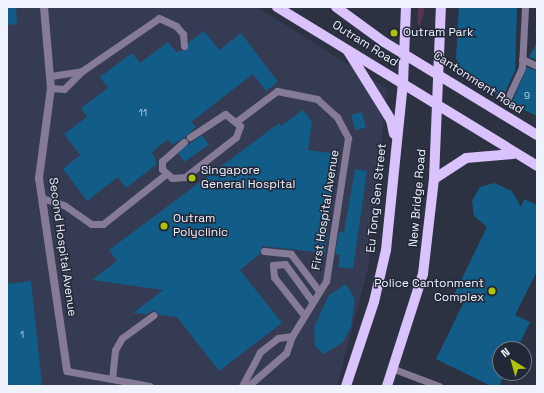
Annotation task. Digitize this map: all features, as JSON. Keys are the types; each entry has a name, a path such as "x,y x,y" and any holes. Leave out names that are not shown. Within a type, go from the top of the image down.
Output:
{"main road":[{"name":"Outram Road","path":"277,7 344,46 437,106"},
{"name":"Outram Road","path":"336,7 384,42 405,52"},
{"name":"Eu Tong Sen Street","path":"346,386 374,302 386,250 403,84 406,7"},
{"name":"New Bridge Road","path":"387,386 394,369 423,274 434,179 442,7"},
{"path":"344,46 391,120 395,160"},
{"name":"Cantonment Road","path":"405,52 537,135"},
{"path":"437,106 513,154 537,166"},
{"path":"434,179 466,158 513,154"}],"street":[{"name":"Second Hospital Avenue","path":"44,7 51,88 39,178 67,370"}],"lane":[{"path":"506,102 522,59 525,7"},
{"path":"51,88 64,90 82,71 159,18 176,26 182,34 184,46"},
{"path":"522,59 537,66"},
{"path":"51,76 82,71"},
{"name":"First Hospital Avenue","path":"237,122 276,91 317,99 344,126 348,150 339,212 326,281 312,301 292,336 286,354 248,386"},
{"path":"219,116 232,116 237,122 240,126 236,137 185,177 172,178 166,174 162,161 219,116"},
{"path":"42,198 64,205 91,224 103,224 166,174"},
{"path":"264,251 292,254 320,290"},
{"path":"304,316 274,277 273,265 285,264 312,301"},
{"path":"112,379 115,350 122,338 154,315"},
{"path":"242,386 260,352 278,338 292,336"},
{"path":"394,369 439,386"},
{"path":"67,370 150,386"}],"shaded area":[{"name":"Singapore General Hospital","path":"7,7 257,7 387,89 368,268 337,386 7,386"},
{"path":"418,7 425,7 420,27 417,23"}],"building":[{"path":"7,7 16,7 17,24 7,25"},
{"path":"459,7 517,7 515,71 503,97 479,88 459,67 456,58"},
{"path":"204,31 219,50 241,33 278,82 266,91 253,74 191,122 196,127 185,137 172,145 168,139 152,152 157,164 126,188 118,177 87,201 63,169 80,155 64,134 87,117 81,108 108,88 100,77 132,53 140,63 168,42 176,52 186,50 189,42"},
{"path":"537,42 537,60 529,57"},
{"path":"527,67 537,71 537,116 511,104"},
{"path":"303,110 312,122 308,150 337,154 325,253 262,246 260,254 240,270 282,323 219,371 177,317 159,315 154,310 147,314 133,313 163,290 92,280 117,261 109,250 279,123 281,126"},
{"path":"362,112 366,128 355,130 351,115"},
{"path":"202,135 209,145 184,162 177,152"},
{"path":"355,169 367,171 353,269 338,267 340,255 335,254 339,232 344,232"},
{"name":"Police Cantonment Complex","path":"494,183 512,191 521,207 524,199 537,205 537,271 515,315 530,322 521,341 492,341 492,381 501,381 499,386 491,386 436,359 463,304 452,299 487,227 474,216 472,201 480,187"},
{"path":"31,281 42,386 7,386 7,284"},
{"path":"346,284 355,299 351,327 343,342 324,354 315,346 314,327 329,295"}],"place":[{"name":"Outram Park","path":"394,33"},
{"name":"Singapore General Hospital","path":"192,178"},
{"name":"Outram Polyclinic","path":"164,226"},
{"name":"Police Cantonment Complex","path":"492,291"}]}
